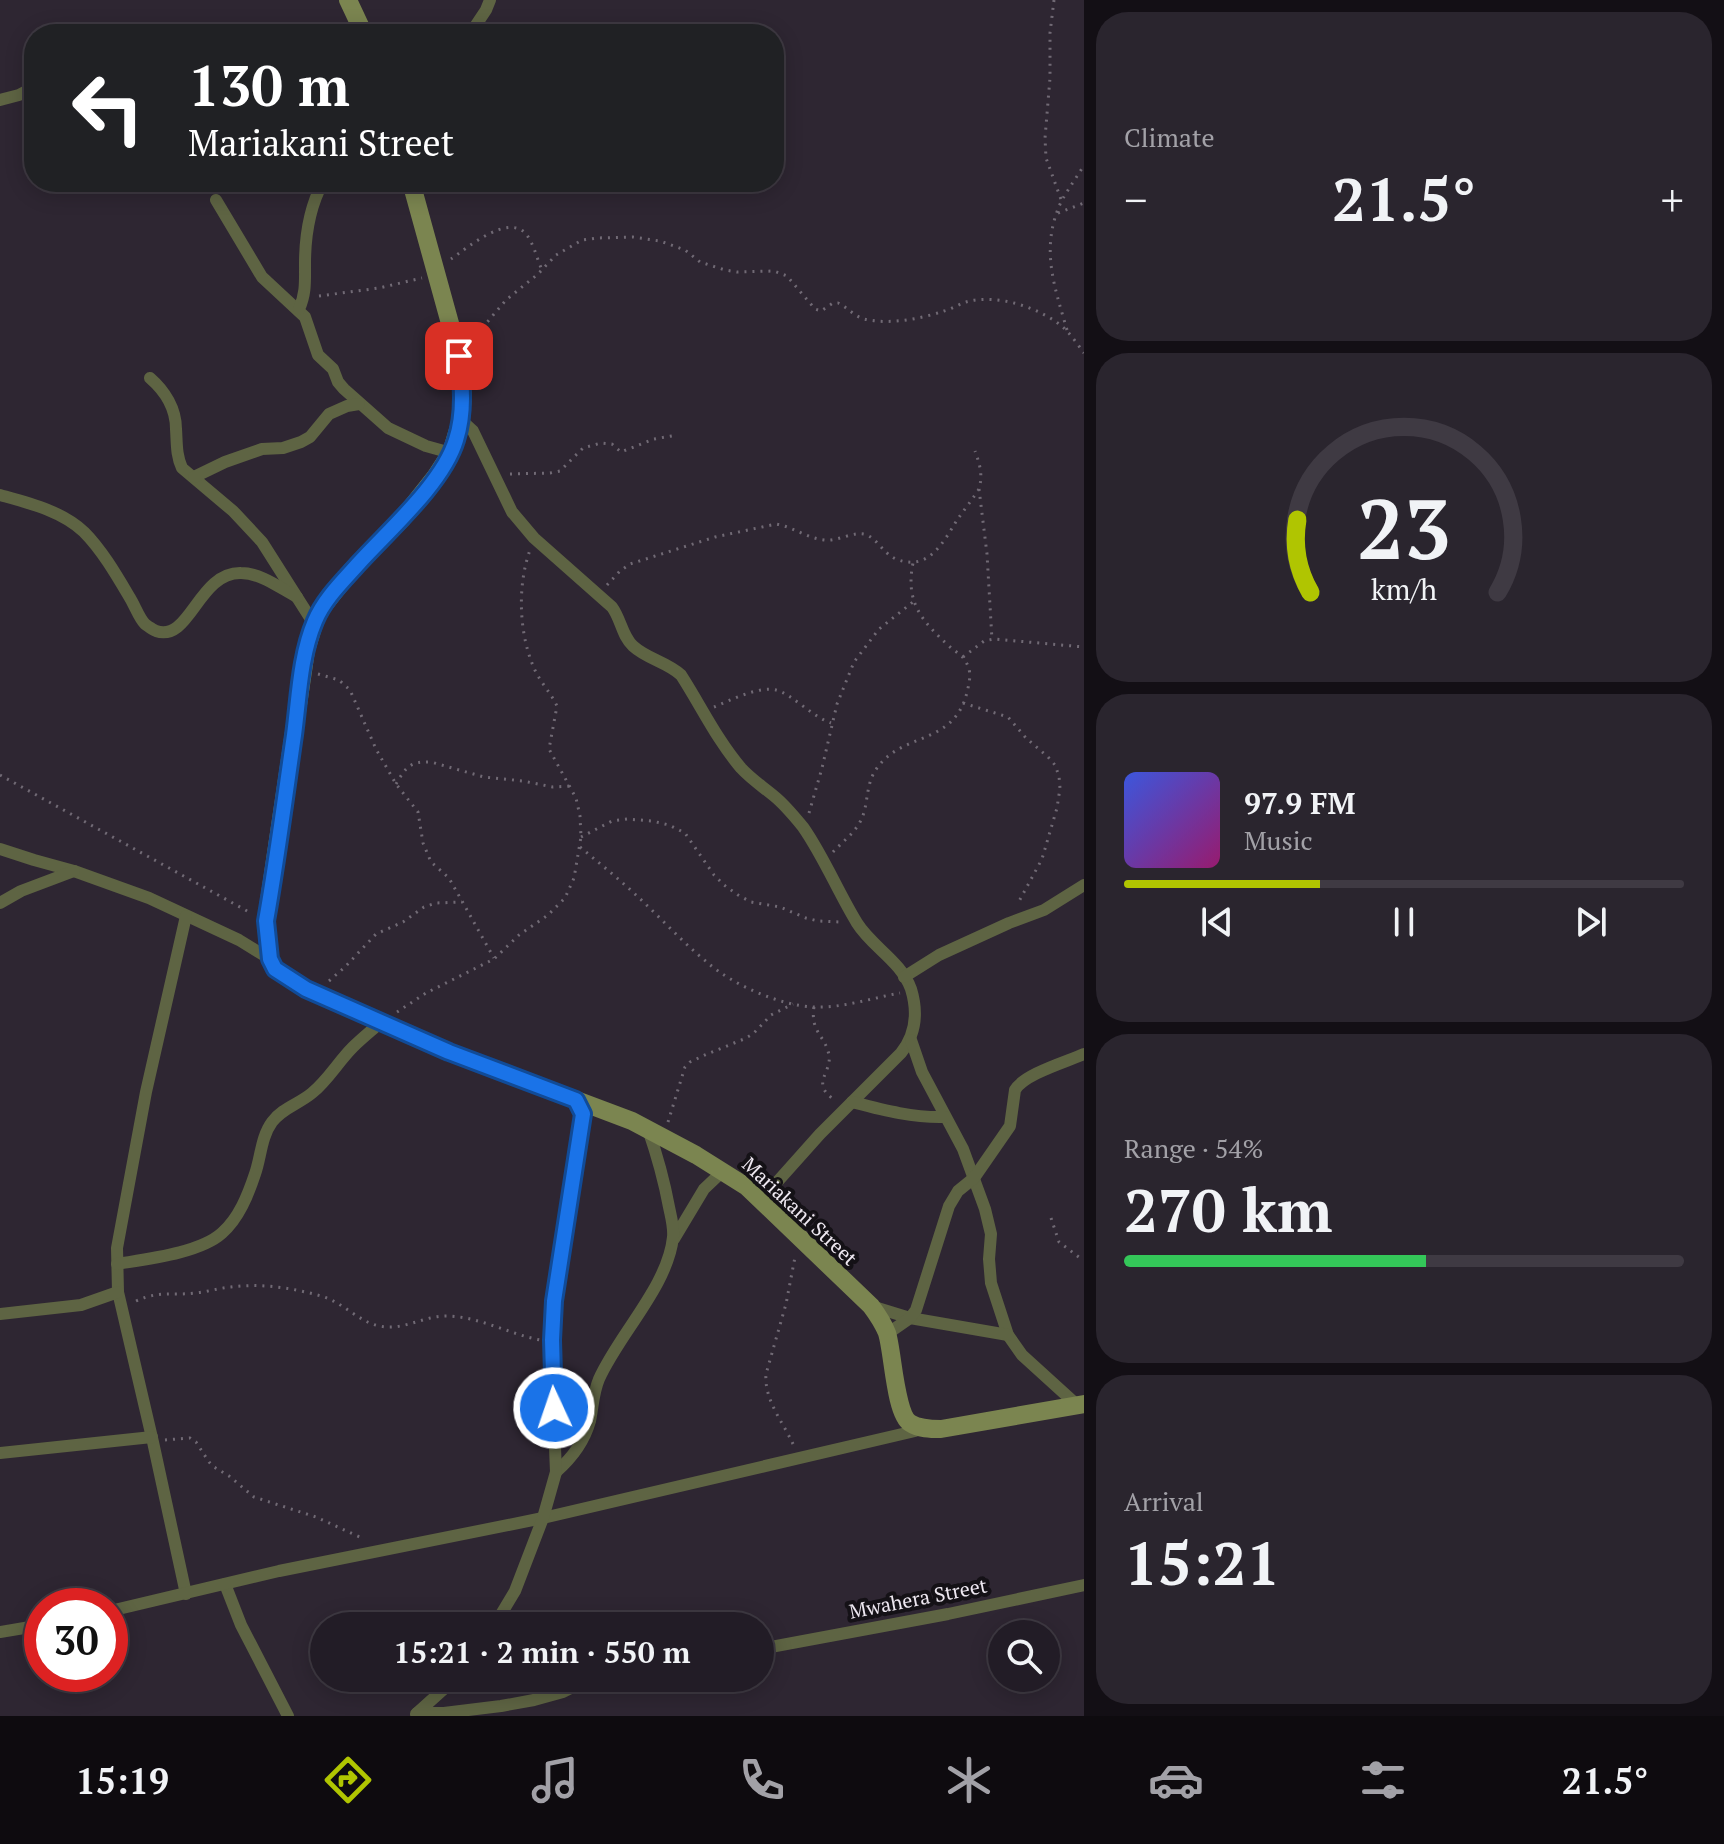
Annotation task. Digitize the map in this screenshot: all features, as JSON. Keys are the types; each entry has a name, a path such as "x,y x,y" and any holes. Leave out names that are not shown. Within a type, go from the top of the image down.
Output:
{"street":[{"path":"348,0 359,24"},
{"path":"477,24 490,0"},
{"path":"0,100 24,92"},
{"path":"317,192 309,215 301,304 318,355 359,404 388,428 426,446 451,453"},
{"path":"270,959 266,921 306,650 314,624 336,589 402,519 436,476 451,453 461,420 463,395 459,356 414,192"},
{"path":"216,200 262,277 301,304"},
{"path":"150,378 172,408 176,420 178,459 182,468 233,511 262,542 314,624"},
{"path":"194,477 262,449 283,448 301,442 310,437 329,414 359,404"},
{"path":"461,420 473,431 512,512 534,538 600,595 616,613 634,648 674,668 681,675 724,747 742,769 775,796 803,827 857,922 896,965 911,990 914,1028 911,1040 761,1200"},
{"path":"0,495 54,513 83,532 119,579 145,624 155,631 167,633 177,629 212,584 226,575 255,575 297,597"},
{"path":"0,849 149,898 239,940 270,959"},
{"path":"0,903 21,891 74,871"},
{"path":"904,977 939,955 1044,910 1084,885"},
{"path":"186,916 139,1126 117,1248 121,1308 186,1594"},
{"name":"Mariakani Street","path":"270,959 275,969 313,992 449,1052 632,1121 747,1187 871,1306 887,1334 906,1419 921,1428"},
{"path":"117,1264 169,1255 209,1242 223,1232 248,1195 260,1159 264,1134 270,1124 285,1109 312,1093 353,1047 380,1023"},
{"path":"911,1040 922,1072 963,1149 985,1209 991,1234 991,1283 1008,1335 1022,1355 1080,1404"},
{"path":"887,1334 916,1310 949,1206 958,1191 974,1178 1010,1126 1018,1084 1084,1054"},
{"path":"502,1612 515,1591 543,1518 556,1472 552,1340 554,1301 582,1129 583,1114 576,1100"},
{"path":"850,1104 925,1117 945,1117"},
{"path":"656,1134 673,1241"},
{"path":"556,1472 579,1447 590,1422 594,1392 600,1378 662,1272 673,1241 704,1189 723,1171"},
{"path":"0,1314 81,1305 118,1292"},
{"path":"871,1306 910,1318 1008,1335"},
{"path":"128,1607 386,1549 543,1518 844,1449 921,1428 941,1429 976,1424 1080,1404"},
{"path":"0,1453 153,1440"},
{"path":"225,1584 241,1625 288,1716"},
{"name":"Mwahera Street","path":"774,1646 1084,1585"},
{"path":"0,1632 24,1628"},
{"path":"415,1715 440,1692"},
{"path":"415,1715 501,1706 563,1692"}],"path":[{"path":"1054,0 1045,138 1046,158 1062,202"},
{"path":"1067,331 1053,282 1049,254 1051,231 1062,202 1084,165"},
{"path":"1058,213 1084,203"},
{"path":"301,304 379,288 435,272 488,234 510,228 521,230 527,236 542,270"},
{"path":"459,356 506,300 556,255 582,240 606,237 660,241 678,247 700,262 725,270 774,271 787,276 815,309 821,311 838,303 867,320 892,321 928,316 966,302 997,300 1018,305 1055,321 1084,353"},
{"path":"494,473 560,471 583,448 608,442 625,451 654,439 677,435"},
{"path":"600,595 630,564 715,537 776,524 823,540 861,534 869,536 900,561 913,563 923,560 944,543 979,489 981,469 975,451"},
{"path":"979,489 992,640"},
{"path":"380,1023 426,993 494,959 565,898 574,878 581,837 579,807 549,749 557,706 534,669 526,645 523,577 534,538"},
{"path":"824,861 861,821 874,771 885,758 895,750 949,725 963,703 970,678 968,665 935,632 913,602 910,584 913,563"},
{"path":"803,827 816,791 844,683 854,662 879,629 913,602"},
{"path":"963,657 984,641 992,640 1084,647"},
{"path":"303,671 329,676 346,684 350,690 376,749 396,784 418,812 423,843 431,862 449,878 494,959"},
{"path":"699,707 712,708 740,696 775,690 815,717 832,723"},
{"path":"963,703 1008,717 1055,765 1059,776 1057,808 1042,859 1009,923"},
{"path":"396,784 410,765 431,762 484,777 553,787 570,786"},
{"path":"0,775 266,921"},
{"path":"581,837 612,821 627,819 669,825 685,833 724,885 751,902 780,907 818,921 857,922"},
{"path":"579,847 635,894 708,964 760,992 793,1004 814,1007 836,1006 911,990"},
{"path":"313,992 345,967 376,934 403,922 424,907 436,903 463,902"},
{"path":"656,1134 690,1062 753,1034 771,1015 793,1004"},
{"path":"814,1007 813,1022 829,1056 824,1089 834,1101 850,1104"},
{"path":"1051,1218 1059,1242 1084,1259"},
{"path":"798,1236 786,1304 769,1362 766,1385 800,1458"},
{"path":"121,1308 162,1292 194,1293 267,1285 336,1301 371,1324 380,1326 397,1328 447,1316 531,1338 552,1340"},
{"path":"153,1440 190,1438 200,1446 209,1462 254,1497 316,1517 386,1549"}],"route":[{"path":"459,356 463,395 461,420 451,453 402,519 336,589 314,624 300,689 266,921 267,935 270,959 275,969 306,989 449,1052 576,1100 583,1114 554,1301 554,1408"}]}
